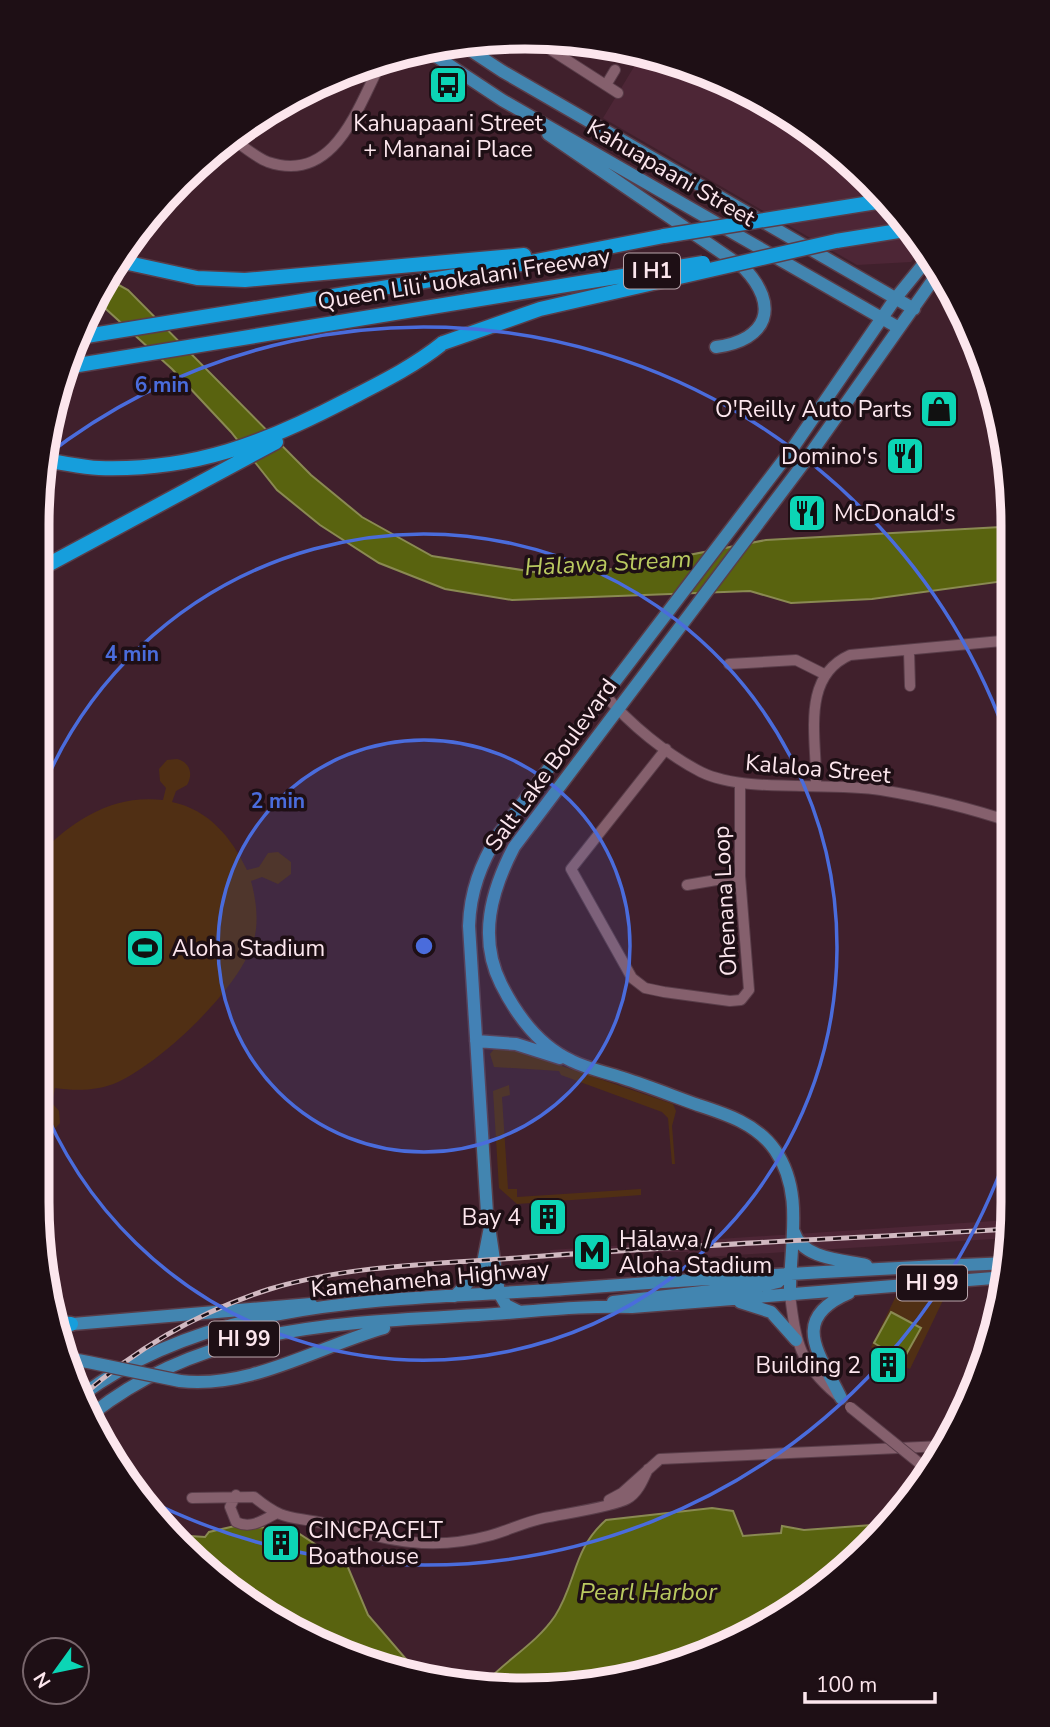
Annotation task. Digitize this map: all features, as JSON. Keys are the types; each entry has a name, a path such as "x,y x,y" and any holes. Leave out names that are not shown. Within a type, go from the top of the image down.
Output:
{"highway":[{"name":"Queen Liliʻuokalani Freeway","path":"88,336 480,272 586,249 875,202"},
{"name":"Queen Liliʻuokalani Freeway","path":"77,365 900,231"},
{"path":"49,564 240,464 280,436 399,373 443,343 540,309 836,242"},
{"path":"128,263 170,274 245,280 586,249"},
{"path":"53,462 97,468 171,465 229,452 280,436"}],"main road":[{"name":"Kahuapaani Street","path":"474,52 572,112 914,309"},
{"name":"Kahuapaani Street","path":"436,57 502,100 899,328"},
{"path":"502,100 572,152 744,268 757,282 765,294 766,303 759,326 739,341 716,346"},
{"name":"Salt Lake Boulevard","path":"499,1293 489,1228 469,907 479,871 498,835 724,540 836,388 895,299 923,264"},
{"name":"Salt Lake Boulevard","path":"790,1295 789,1272 794,1260 791,1184 774,1149 762,1135 743,1121 571,1061 529,1029 513,1008 491,961 491,900 500,874 514,848 752,533 933,280"},
{"path":"476,1041 516,1044 571,1061"},
{"path":"454,1296 482,1268 489,1228"},
{"path":"794,1232 801,1245 813,1252 878,1268"},
{"name":"Kamehameha Highway","path":"88,1391 141,1358 196,1334 256,1318 346,1304 789,1272 997,1263"},
{"path":"601,1306 643,1296 765,1285 778,1282 789,1272"},
{"name":"Kamehameha Highway","path":"97,1410 164,1367 221,1345 321,1328 601,1306 632,1307 995,1278"},
{"path":"845,1402 821,1361 814,1329 815,1320 827,1302 858,1289"},
{"path":"499,1293 506,1304 520,1312"},
{"path":"719,1300 745,1303 771,1312 796,1340"},
{"path":"65,1324 297,1304 346,1304"},
{"path":"76,1360 180,1381 224,1382 257,1374 346,1338 414,1319"},
{"path":"100,1417 113,1398"}],"street":[{"path":"552,50 618,93"},
{"path":"606,85 615,70"},
{"path":"240,144 267,162 301,165 323,158 338,145 376,73"},
{"path":"816,784 815,698 824,674 836,661 850,655 1001,641"},
{"path":"909,651 909,686"},
{"path":"729,664 796,660 824,674"},
{"name":"Kalaloa Street","path":"605,695 617,709 666,749 702,772 740,783 816,784 881,790 1001,819"},
{"name":"Ohenana Loop","path":"666,749 571,869 632,978 645,988 741,1000 749,990 740,876 740,783"},
{"path":"687,885 740,876"},
{"path":"790,1295 796,1340 811,1371 922,1465"},
{"path":"192,1498 236,1495 254,1497 275,1514 398,1543 429,1545 490,1535 534,1520 600,1505 622,1493 660,1459 932,1447"},
{"path":"236,1495 230,1507 236,1522 244,1525 259,1523 275,1514"}],"shaded area":[{"path":"637,62 707,85 763,113 815,147 862,188 916,254 911,262 857,265 603,118"},
{"name":"Aloha Stadium","path":"167,760 181,760 190,772 187,785 176,791 172,802 208,818 226,836 247,870 259,867 268,853 278,852 291,862 291,874 278,884 262,877 251,881 256,910 254,940 234,979 198,1021 156,1058 118,1082 87,1090 55,1088 52,1103 59,1111 60,1123 49,1132 49,845 80,820 111,805 144,799 163,800 166,788 160,781 159,769"},
{"path":"498,1044 673,1104 676,1111 672,1126 675,1164 672,1164 668,1118 662,1112 561,1075 559,1071 494,1067 490,1054"},
{"path":"509,1085 510,1095 502,1097 508,1189 517,1189 517,1197 641,1189 641,1195 517,1204 499,1188 493,1091"},
{"path":"1000,1221 999,1239 689,1258 688,1252 646,1252 551,1260 550,1250"},
{"path":"947,1292 910,1369 905,1367 897,1380 871,1364 878,1351 871,1347 896,1296"}],"water":[{"path":"115,283 128,290 311,475 362,517 432,556 560,576 627,567 766,540 1001,527 1001,581 872,599 791,603 750,591 512,600 445,589 379,563 320,525 277,490 231,432 172,369 102,306"},
{"path":"891,1312 921,1328 903,1360 874,1343"},
{"name":"Pearl Harbor","path":"712,1508 733,1511 743,1536 781,1533 782,1526 804,1530 875,1525 815,1580 763,1614 707,1642 678,1653 618,1669 556,1677 492,1677 539,1635 555,1616 587,1543 606,1520"},
{"path":"235,1526 292,1529 347,1565 368,1615 410,1664 343,1642 314,1629 261,1598 235,1580 185,1536 205,1537 209,1532"}],"railway":[{"path":"88,1391 147,1347 219,1308 270,1289 331,1275 392,1267 578,1253 1000,1229"}],"place":[{"name":"Kahuapaani Street + Mananai Place","path":"448,85"},
{"name":"O'Reilly Auto Parts","path":"939,409"},
{"name":"Domino's","path":"905,456"},
{"name":"McDonald's","path":"807,513"},
{"name":"Aloha Stadium","path":"145,948"},
{"name":"Bay 4","path":"548,1217"},
{"name":"Hālawa / Aloha Stadium","path":"592,1252"},
{"name":"Building 2","path":"888,1365"},
{"name":"CINCPACFLT Boathouse","path":"281,1543"}],"water label":[{"name":"Hālawa Stream","path":"608,563"}]}
